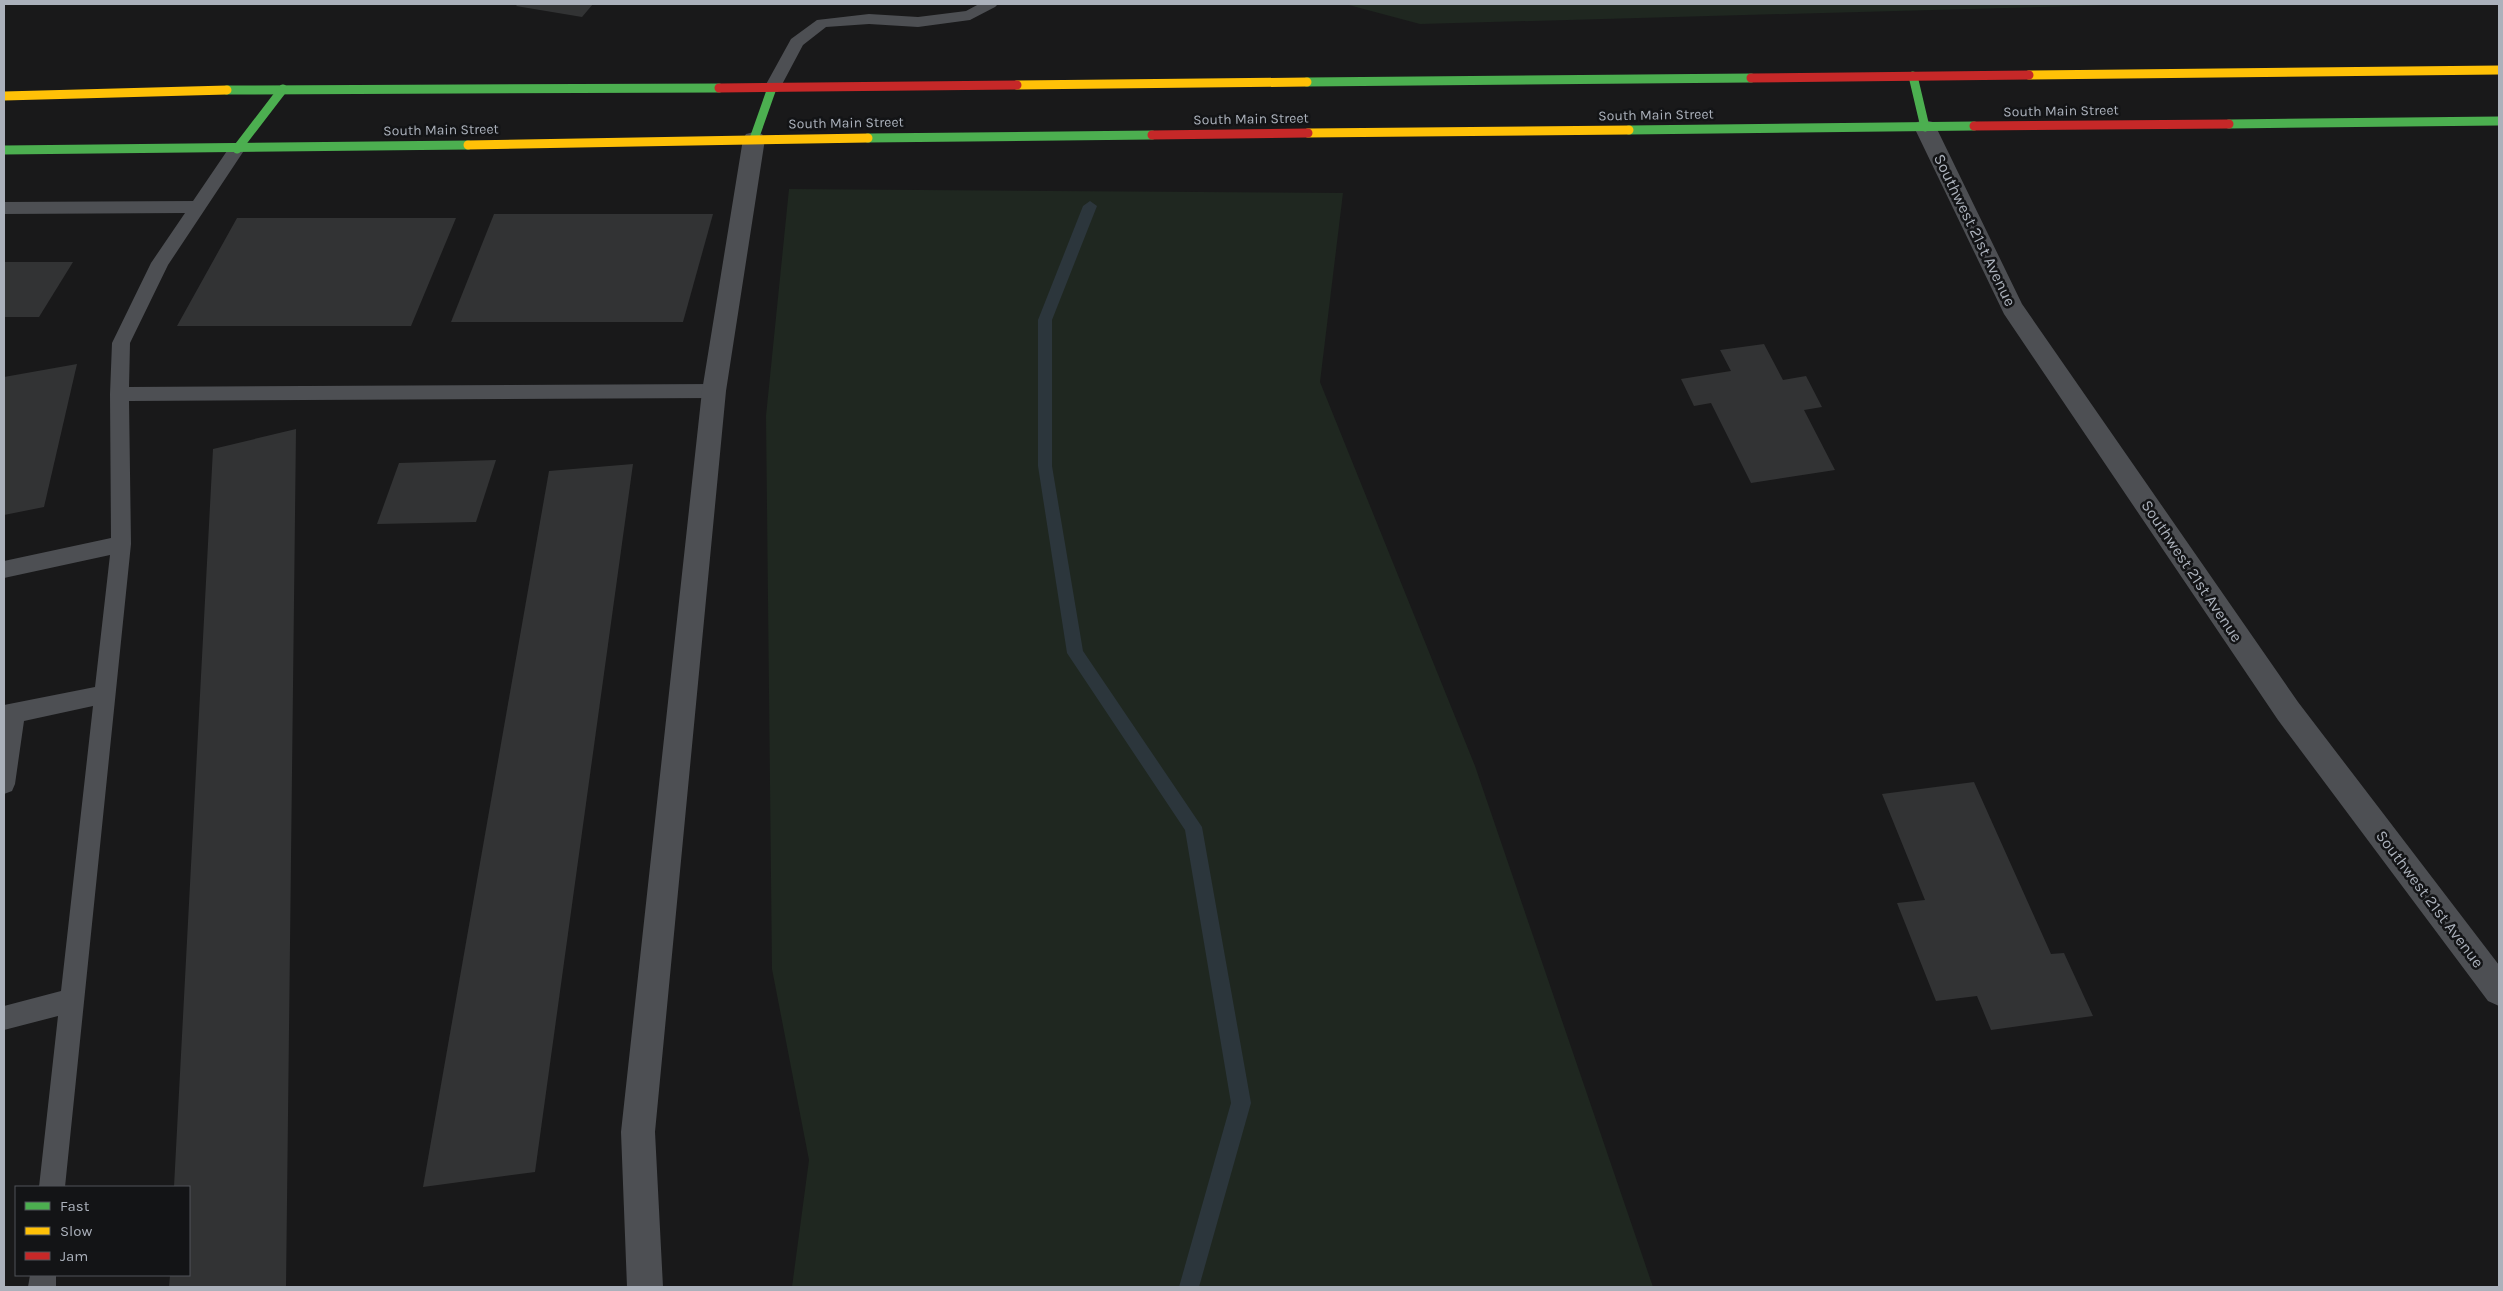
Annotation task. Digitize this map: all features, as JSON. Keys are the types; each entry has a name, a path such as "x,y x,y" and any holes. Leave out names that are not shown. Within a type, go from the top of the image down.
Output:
{"main road":[{"path":"4,96 283,89 772,88 2499,70"},
{"path":"1913,76 1925,128"},
{"path":"754,139 772,88"},
{"path":"237,149 283,89"},
{"name":"South Main Street","path":"4,150 237,149 754,139 2499,121"}],"street":[{"name":"Southwest 21st Avenue","path":"1925,128 2012,308 2288,711 2499,990"},
{"path":"645,1287 638,1132 714,392 754,139"}],"lane":[{"path":"772,88 797,42 822,22 869,19 918,22 970,15 990,4"},
{"path":"52,1186 121,544 119,394 121,343 160,262 237,149"},
{"path":"4,208 196,207"},
{"path":"119,394 714,392"},
{"path":"4,569 121,544"},
{"path":"4,784 9,714 106,694"},
{"path":"4,1018 72,1000"}],"shaded area":[{"path":"1345,4 2149,4 1420,24"},
{"path":"789,189 1343,193 1320,382 1475,766 1653,1287 792,1287 809,1160 772,969 766,416"}],"building":[{"path":"518,4 593,4 582,17 516,6"},
{"path":"494,214 713,214 683,322 451,322"},
{"path":"237,218 456,218 411,326 177,326"},
{"path":"4,262 73,262 39,317 4,317"},
{"path":"1764,344 1783,380 1806,376 1822,407 1804,410 1835,470 1751,483 1711,403 1694,406 1681,379 1731,371 1720,350"},
{"path":"77,364 44,507 4,515 4,377"},
{"path":"296,429 286,1287 169,1287 170,1276 190,1276 190,1186 174,1186 213,449"},
{"path":"496,460 476,522 377,524 399,463"},
{"path":"633,464 535,1172 423,1187 549,471"},
{"path":"1974,782 2051,954 2064,953 2093,1016 1991,1030 1977,996 1936,1001 1897,903 1925,900 1882,794"}],"waterway":[{"path":"1090,206 1045,320 1045,466 1075,653 1193,827 1241,1103 1189,1287"}],"traffic: fast":[{"path":"1913,76 1925,127"},
{"path":"1307,82 1751,78"},
{"path":"227,90 719,88"},
{"path":"754,139 772,88"},
{"path":"237,149 283,89"},
{"path":"2229,124 2499,121"},
{"path":"1629,130 1974,126"},
{"path":"868,138 1152,135"},
{"path":"4,150 468,145"}],"traffic: slow":[{"path":"2029,75 2499,70"},
{"path":"1017,85 1307,82"},
{"path":"4,96 227,90"},
{"path":"1308,133 1629,130"},
{"path":"468,145 868,138"}],"traffic: jam":[{"path":"1751,78 2029,75"},
{"path":"719,88 1017,85"},
{"path":"1974,126 2229,124"},
{"path":"1152,135 1308,133"}]}
